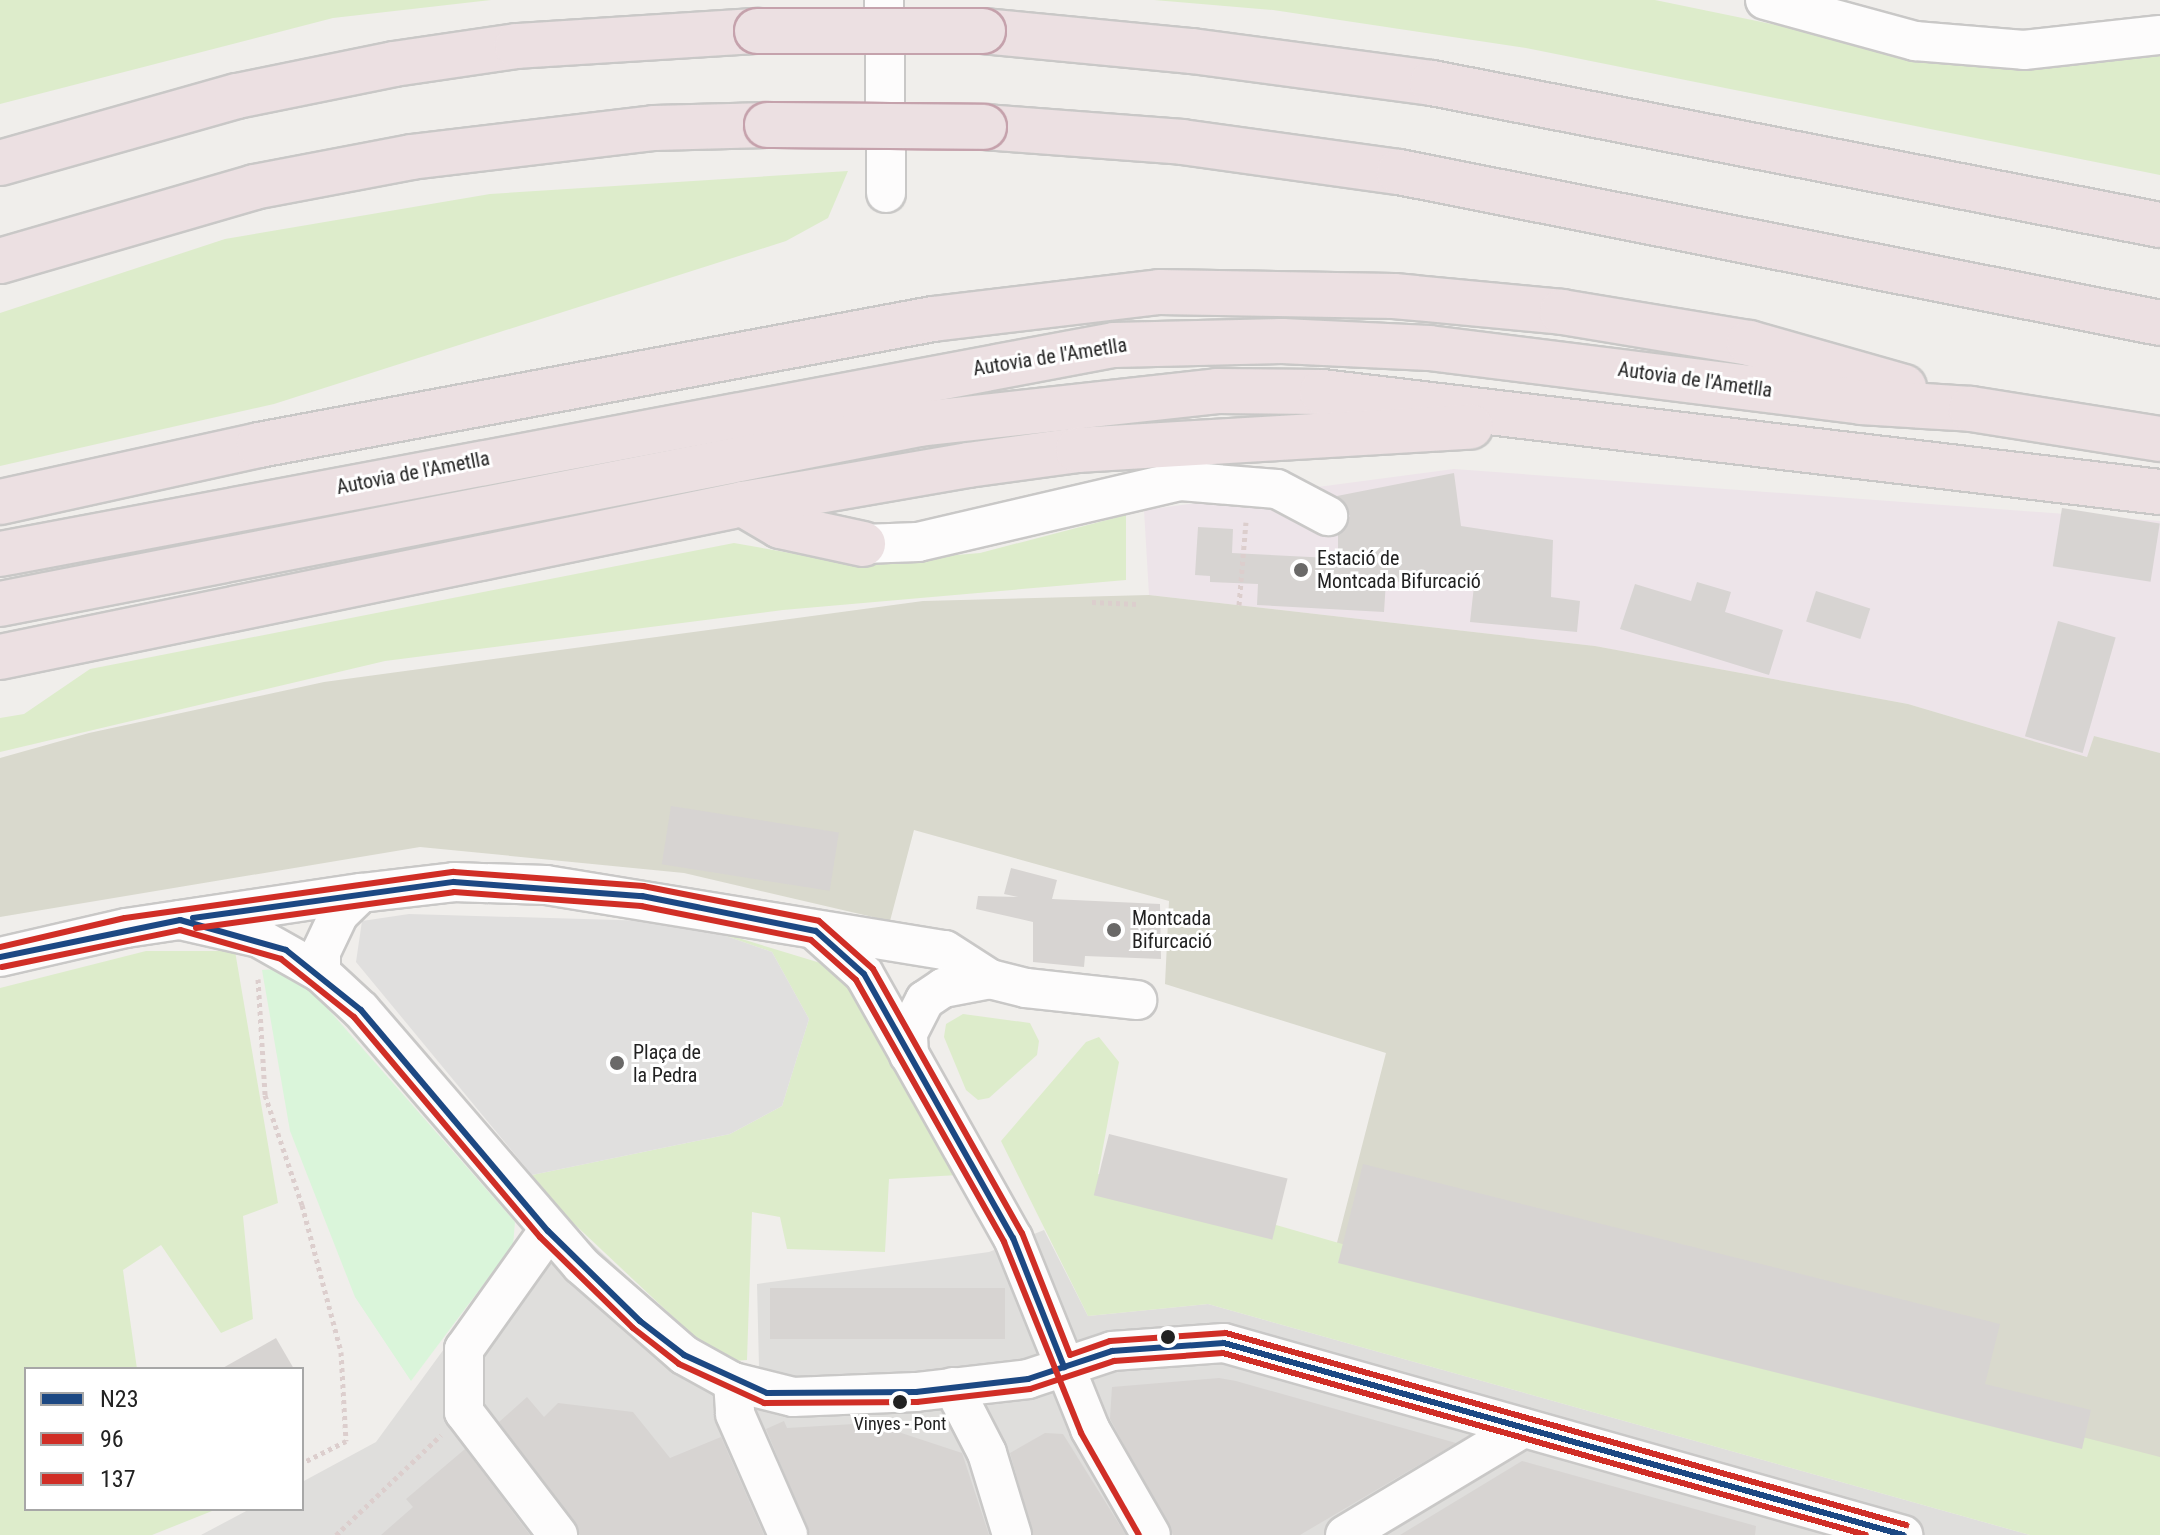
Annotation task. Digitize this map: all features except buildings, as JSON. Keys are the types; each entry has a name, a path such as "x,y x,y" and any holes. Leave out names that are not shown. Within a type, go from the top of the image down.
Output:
{"highway":[{"path":"0,163 237,96 394,64 533,45 757,31 983,31 1432,83 2160,225"},
{"path":"0,261 254,187 411,157 654,128 767,125 984,127 1182,142 1399,172 2160,323"},
{"path":"0,502 259,445 933,319 1159,292 1394,296 1562,312 1812,358 1971,409"},
{"name":"Autovia de l'Ametlla","path":"0,554 1114,345 1282,341 1429,348 1861,402 1971,409 2160,439"},
{"path":"0,604 935,422 1217,391 1322,392 2160,492"},
{"path":"0,657 743,504 854,484 1078,450 1288,435 1451,433 1510,415"},
{"path":"854,484 850,522 863,544"},
{"path":"743,504 780,526 863,544"}],"street":[{"path":"884,0 886,193"},
{"path":"1765,0 1915,41 2024,50 2160,35"},
{"path":"863,544 918,542 1162,484 1248,483 1277,489 1328,516"},
{"path":"0,957 180,920 454,882 546,885 642,896 816,931 945,950 990,979"},
{"path":"321,973 321,952 339,914 361,893"},
{"path":"259,938 284,904"},
{"path":"180,920 259,938 321,973 361,1010 548,1231 640,1321 733,1382 793,1397 953,1387 1028,1379 1112,1351 1224,1343 1903,1535"},
{"path":"816,931 864,974 1013,1238 1090,1429 1151,1535"},
{"path":"909,1055 908,1033 925,1000 943,988 990,979 1137,1000"},
{"path":"548,1231 464,1349 464,1412 558,1535"},
{"path":"733,1382 735,1414 788,1535"},
{"path":"953,1387 987,1453 1012,1535"},
{"path":"1345,1535 1523,1428"},
{"path":"1778,1500 1798,1535"}],"path":[{"path":"1239,605 1248,483"},
{"path":"1092,602 1137,604"},
{"path":"259,938 257,1033 265,1095 302,1205 341,1352 346,1441 304,1462"},
{"path":"336,1535 464,1412"}],"shaded area":[{"path":"1454,469 2160,521 2160,753 2094,736 2087,757 1908,704 1595,646 1149,595 1144,510"},
{"path":"1149,595 1595,646 1908,704 2087,757 2094,736 2160,753 2160,1464 1332,1262 1386,1053 1165,984 1169,901 914,830 890,921 684,873 420,847 0,917 0,758 89,733 324,682 923,601"},
{"name":"Plaça de la Pedra","path":"409,914 686,922 772,952 809,1019 782,1106 730,1134 532,1175 356,962 362,921"},
{"path":"550,1204 720,1364 759,1367 757,1284 989,1252 1044,1230 1088,1316 1208,1304 2030,1535 201,1535 246,1511 304,1511 304,1481 376,1442"}],"green space":[{"path":"0,0 491,0 333,18 0,104"},
{"path":"1154,0 1655,0 1980,67 2042,66 2160,49 2160,175 1526,48 1273,10"},
{"path":"848,171 828,218 786,241 274,404 0,466 0,313 225,239 490,194"},
{"path":"1126,515 1126,580 783,610 385,661 0,752 0,718 24,714 90,669 734,543 852,564 980,553"},
{"path":"686,922 837,968 958,1175 889,1179 885,1252 787,1249 780,1217 752,1212 747,1360 721,1362 570,1220 532,1175 730,1134 782,1106 809,1019 772,952"},
{"path":"146,951 235,951 278,1203 243,1216 253,1319 221,1333 161,1245 123,1270 137,1367 24,1367 24,1511 212,1511 152,1535 0,1535 0,988"},
{"path":"292,968 515,1222 513,1245 411,1381 355,1297 290,1131 262,970"},
{"path":"963,1014 1030,1023 1039,1041 1037,1055 989,1098 978,1100 966,1090 944,1037 946,1024"},
{"path":"1099,1037 1119,1062 1098,1174 1412,1264 2160,1457 2160,1535 2030,1535 1208,1304 1088,1316 1001,1141 1086,1042"}],"transit line":[{"name":"137","path":"0,947 125,918 454,872 643,886 819,921 873,969 1022,1233 1070,1355 1110,1341 1226,1333 1906,1525"},
{"name":"N23","path":"193,918 454,882 642,896 816,931 864,974 1013,1238 1064,1367"},
{"name":"96","path":"196,928 454,892 641,906 811,940 856,980 1004,1242 1081,1433 1139,1535"},
{"name":"N23","path":"0,957 180,920 286,950 361,1010 548,1231 640,1321 684,1355 767,1393 916,1392 1028,1379 1112,1351 1224,1343 1903,1535"},
{"name":"96","path":"2,967 180,930 281,959 354,1017 540,1237 633,1328 679,1364 764,1403 917,1402 1030,1389 1114,1361 1223,1353 1866,1535"}],"place":[{"name":"Estació de Montcada Bifurcació","path":"1301,570"},
{"name":"Montcada Bifurcació","path":"1114,930"},
{"name":"Plaça de la Pedra","path":"617,1063"},
{"name":"Vinyes - Pont","path":"900,1402"}]}
